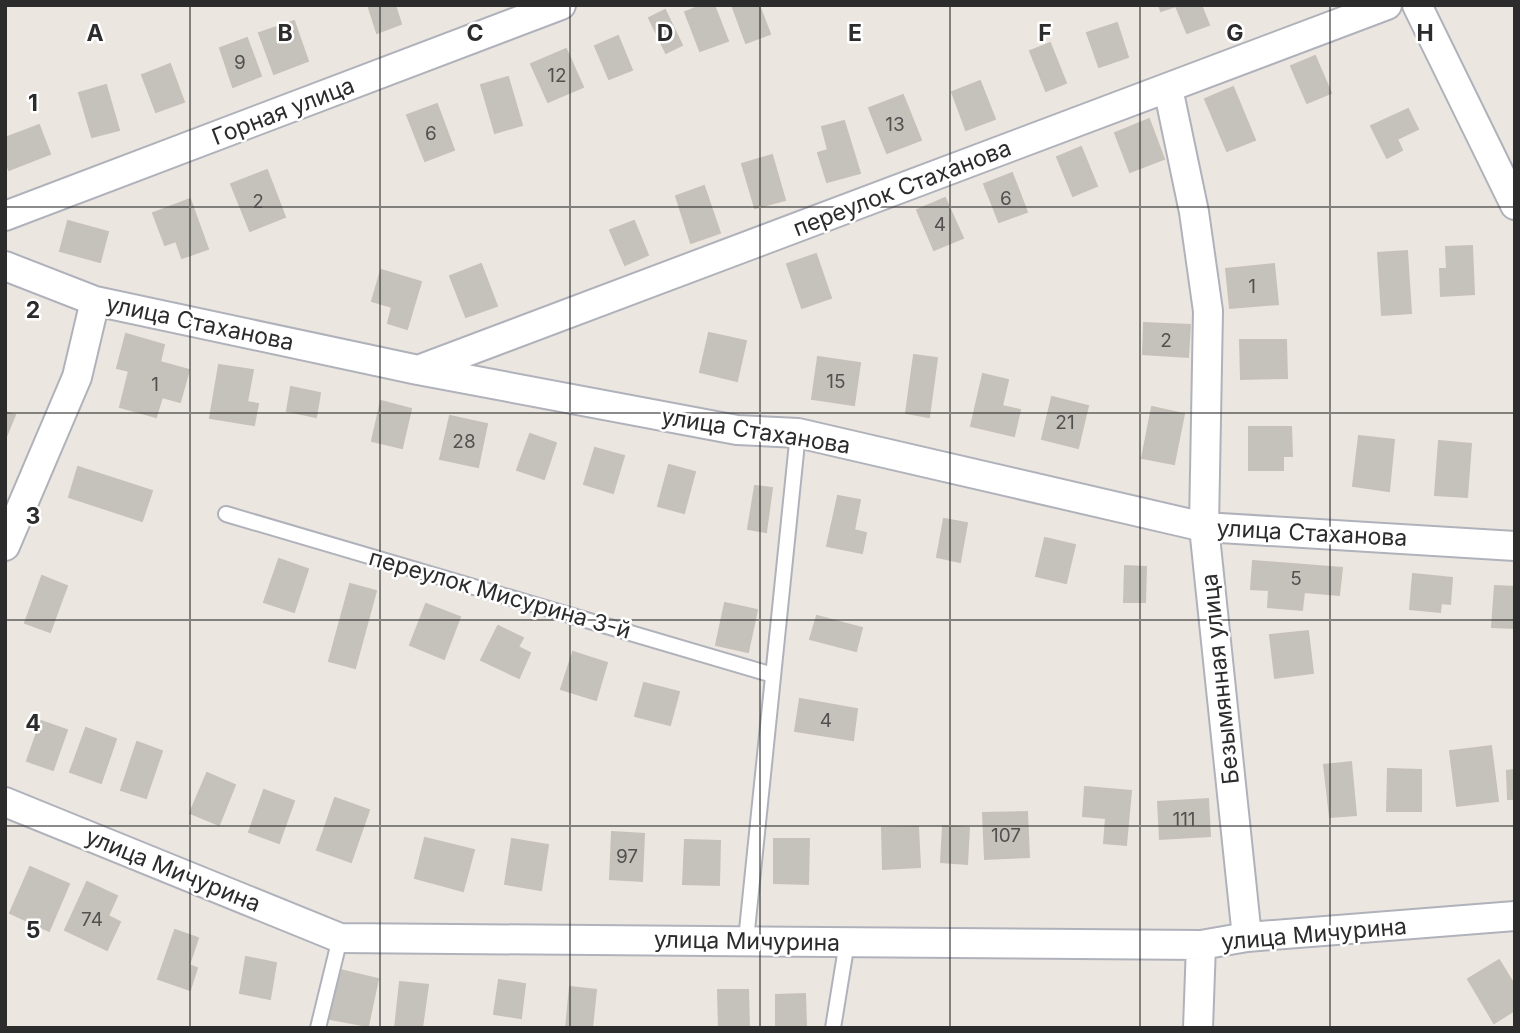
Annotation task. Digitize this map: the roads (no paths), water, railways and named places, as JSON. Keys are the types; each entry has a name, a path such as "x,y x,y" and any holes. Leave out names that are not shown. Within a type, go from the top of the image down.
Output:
{"street":[{"name":"Горная улица","path":"5,216 561,5"},
{"name":"переулок Стаханова","path":"418,370 1387,5"},
{"path":"1417,5 1515,205"},
{"name":"Безымянная улица","path":"1168,88 1194,212 1208,311 1203,527 1247,937"},
{"name":"улица Стаханова","path":"5,266 94,301 418,370 737,430 798,433 1203,527 1515,546"},
{"path":"5,546 77,377 94,301"},
{"name":"улица Мичурина","path":"5,802 340,939 1201,944 1247,937 1515,916"},
{"path":"1198,1028 1201,944"}],"lane":[{"path":"746,940 798,433"},
{"name":"переулок Мисурина 3-й","path":"226,514 774,675"},
{"path":"318,1028 340,939"},
{"path":"833,1028 847,942"}]}
